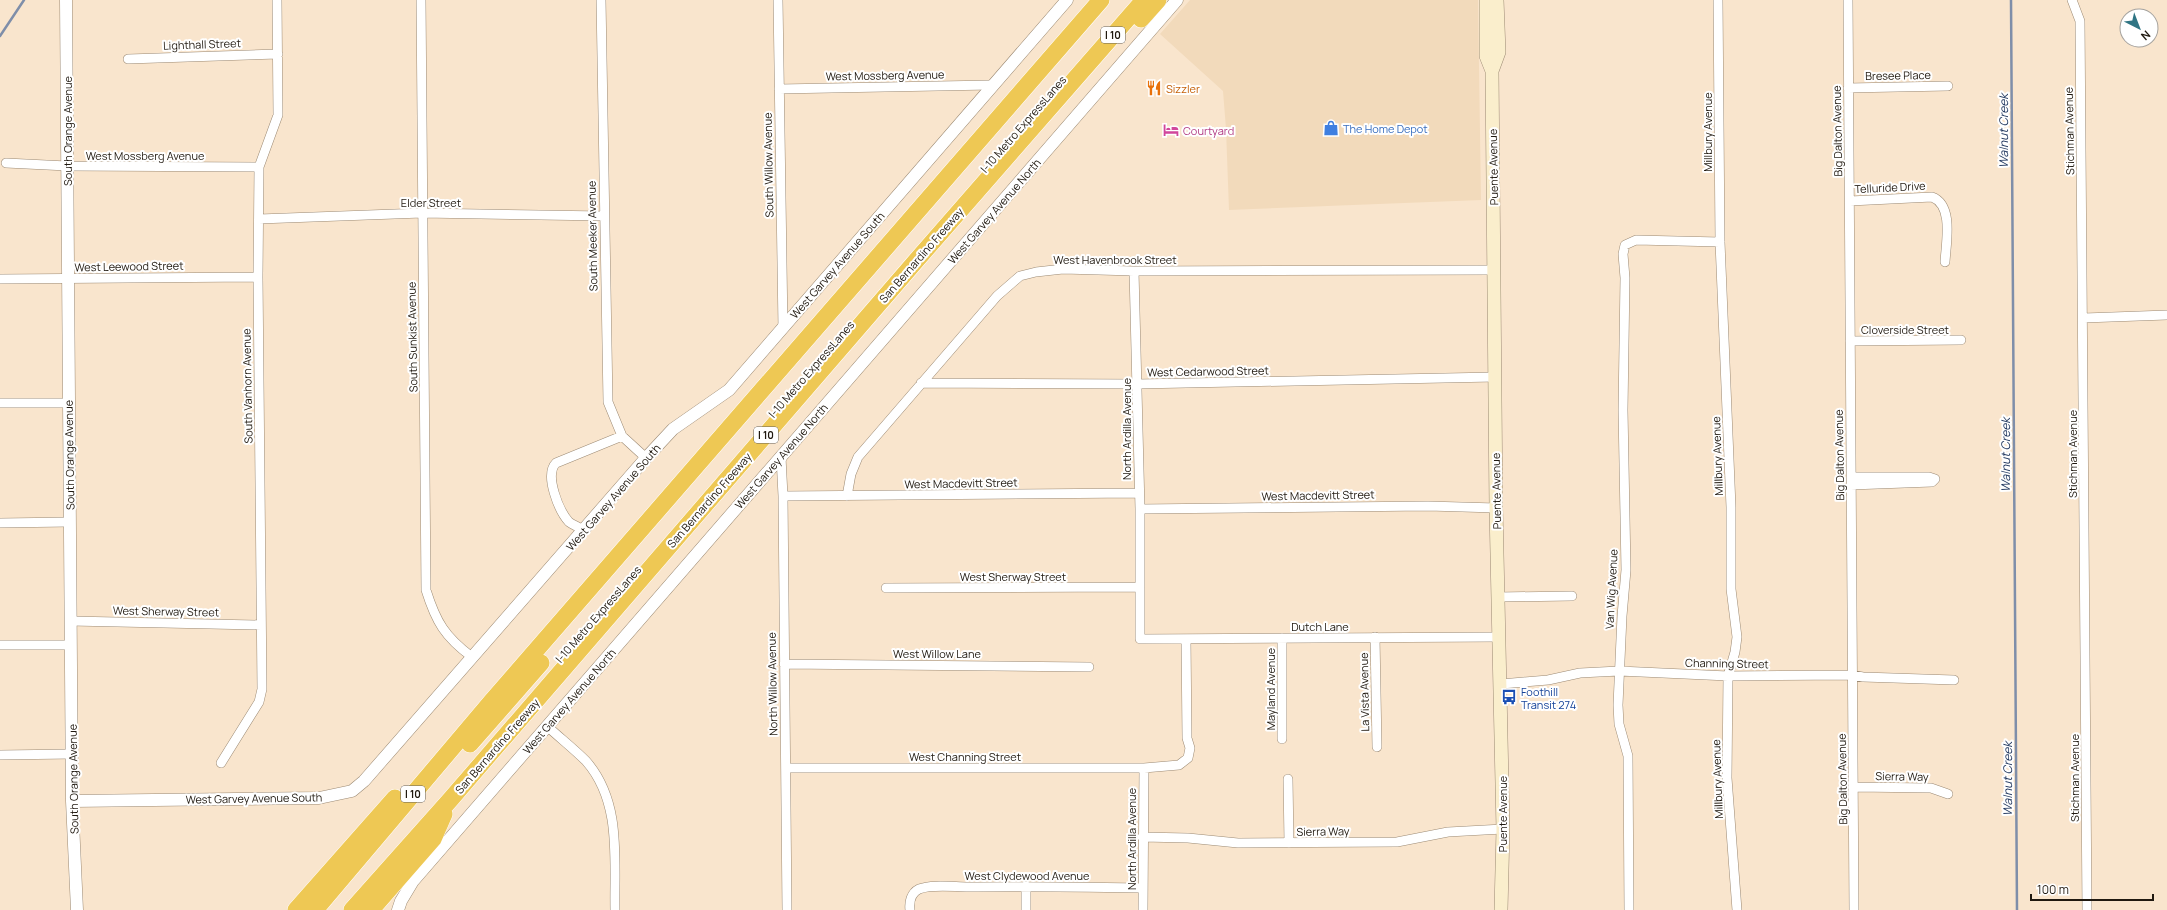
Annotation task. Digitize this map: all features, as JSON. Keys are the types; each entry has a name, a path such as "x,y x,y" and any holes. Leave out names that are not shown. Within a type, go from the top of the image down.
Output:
{"highway":[{"name":"I 10","path":"316,910 491,702 1101,0"},
{"name":"I-10 Metro ExpressLanes","path":"335,887 355,877 370,860 1114,0"},
{"name":"I-10 Metro ExpressLanes","path":"360,908 364,884 1130,0"},
{"name":"San Bernardino Freeway","path":"360,908 433,839 450,800 1144,0"},
{"path":"1082,70 1116,48 1169,2"},
{"path":"296,910 448,737 491,702"}],"main road":[{"name":"Puente Avenue","path":"1486,0 1486,56 1492,71"},
{"name":"Puente Avenue","path":"1497,0 1499,52 1492,71 1496,508 1503,829 1501,910"}],"street":[{"name":"South Orange Avenue","path":"66,0 72,801 77,910"},
{"name":"South Vanhorn Avenue","path":"221,763 259,702 262,689 258,277 259,167 278,115 277,0"},
{"name":"South Sunkist Avenue","path":"421,0 426,590 444,631 453,643 472,657"},
{"name":"South Meeker Avenue","path":"602,0 604,216 608,402 622,436 646,458"},
{"name":"South Willow Avenue","path":"778,0 783,329"},
{"name":"West Garvey Avenue South","path":"72,801 319,798 352,791 375,770 472,657 673,429 729,390 783,329 991,85 1067,0"},
{"name":"Millbury Avenue","path":"1718,0 1720,242 1731,507 1731,589 1737,637 1735,652 1728,676 1727,778 1737,910"},
{"name":"Big Dalton Avenue","path":"1848,0 1852,675 1855,787 1854,910"},
{"name":"Stichman Avenue","path":"2072,0 2080,21 2084,318 2087,910"},
{"name":"West Garvey Avenue North","path":"398,910 401,901 413,881 781,457 1169,2"},
{"name":"Lighthall Street","path":"128,59 278,54"},
{"name":"West Mossberg Avenue","path":"779,89 991,85"},
{"name":"Bresee Place","path":"1848,88 1948,86"},
{"name":"West Mossberg Avenue","path":"6,163 67,166 259,167"},
{"name":"Telluride Drive","path":"1850,201 1932,197 1938,199 1943,205 1946,214 1945,262"},
{"name":"Elder Street","path":"259,219 422,213 604,216"},
{"name":"Van Wig Avenue","path":"1630,910 1628,756 1619,724 1619,671 1626,570 1624,410 1625,278 1622,254 1625,245 1636,240 1720,242"},
{"name":"West Havenbrook Street","path":"847,496 851,474 858,458 997,296 1020,276 1036,272 1063,269 1134,271 1494,270"},
{"name":"North Ardilla Avenue","path":"1134,271 1138,384 1140,639"},
{"name":"West Leewood Street","path":"0,279 258,277"},
{"path":"2084,318 2167,315"},
{"name":"Cloverside Street","path":"1850,341 1961,340"},
{"name":"West Cedarwood Street","path":"921,384 1138,384 1495,377"},
{"path":"0,403 69,403"},
{"path":"583,530 571,523 562,513 557,503 551,473 552,468 556,463 622,436"},
{"name":"North Willow Avenue","path":"781,457 783,496 787,910"},
{"path":"1929,477 1935,479 1932,482 1851,481 1929,477"},
{"name":"West Macdevitt Street","path":"783,496 1138,493"},
{"name":"West Macdevitt Street","path":"1140,509 1428,506 1496,508"},
{"path":"0,523 70,522"},
{"name":"West Sherway Street","path":"886,588 1140,588"},
{"path":"1498,597 1572,596"},
{"name":"West Sherway Street","path":"71,621 261,625"},
{"name":"La Vista Avenue","path":"1375,637 1377,747"},
{"name":"Dutch Lane","path":"1140,639 1500,637"},
{"name":"Mayland Avenue","path":"1282,638 1282,739"},
{"path":"1144,768 1179,765 1188,758 1190,748 1187,738 1186,639"},
{"path":"0,645 71,645"},
{"name":"West Willow Lane","path":"784,664 1089,666"},
{"name":"Channing Street","path":"1500,684 1548,680 1580,673 1619,671 1728,676 1852,675 1863,677 1954,680"},
{"path":"547,726 586,761 605,790 610,804 613,827 615,910"},
{"path":"0,754 72,754"},
{"name":"West Channing Street","path":"786,768 1144,768"},
{"name":"North Ardilla Avenue","path":"1143,910 1142,837 1144,768"},
{"path":"1288,779 1289,843"},
{"name":"Sierra Way","path":"1855,787 1931,788 1948,794"},
{"name":"Sierra Way","path":"1142,837 1188,838 1238,843 1397,842 1448,832 1503,829"},
{"path":"1026,886 1026,910"},
{"name":"West Clydewood Avenue","path":"910,910 910,902 913,894 920,889 936,887 1026,886 1143,888"}],"shaded area":[{"path":"1190,0 1478,0 1481,200 1229,210 1223,91 1160,34"}],"waterway":[{"name":"Walnut Creek","path":"0,36 24,0"},
{"name":"Walnut Creek","path":"2011,0 2017,910"}],"place":[{"name":"Sizzler","path":"1154,88"},
{"name":"The Home Depot","path":"1331,128"},
{"name":"Courtyard","path":"1171,130"},
{"name":"Foothill Transit 274","path":"1509,697"}]}
